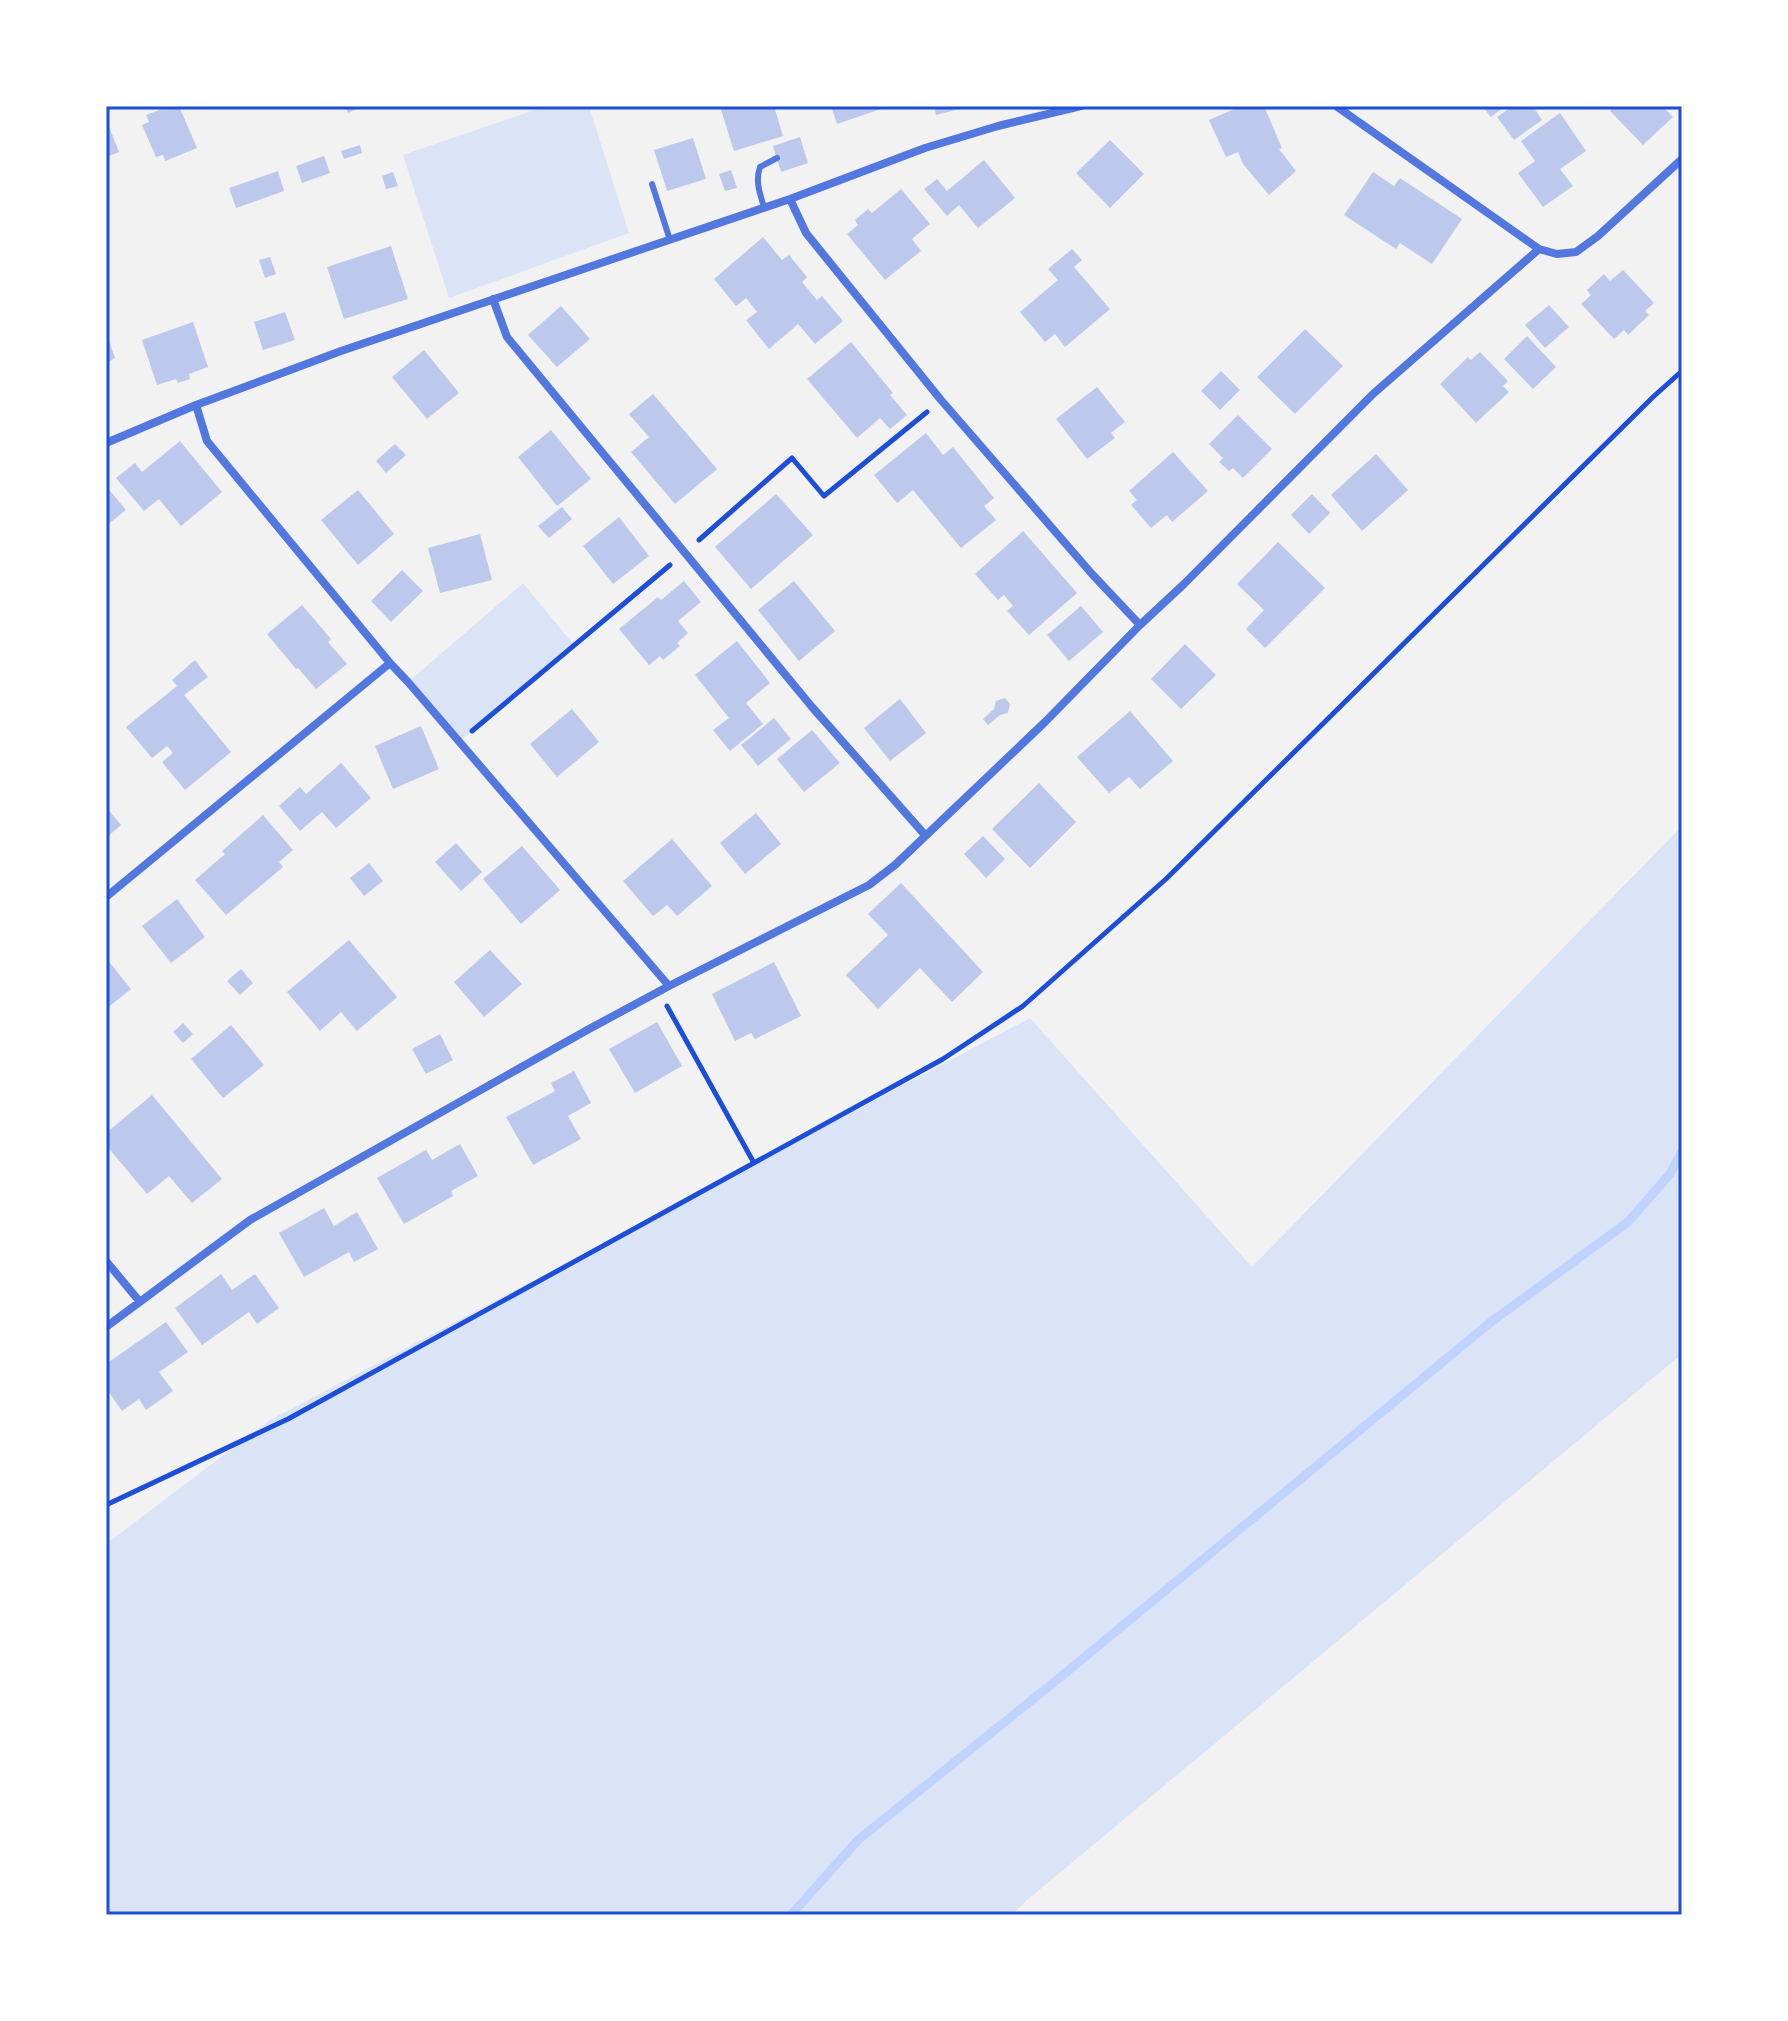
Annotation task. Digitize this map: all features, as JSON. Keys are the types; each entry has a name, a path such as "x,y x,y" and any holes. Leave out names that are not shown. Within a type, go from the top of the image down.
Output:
{"street":[{"path":"106,443 196,405 341,351 790,199 925,148 1081,106"},
{"path":"1336,106 1539,249 1557,254 1576,252 1598,236 1682,159"},
{"path":"790,199 806,233 941,400 1140,625"},
{"path":"106,1327 250,1220 659,991 869,885 895,865 1045,722 1373,394 1539,249"},
{"path":"493,299 507,337 812,707 925,835"},
{"path":"196,405 207,441 390,663 669,986"},
{"path":"106,897 390,663"},
{"path":"106,1261 140,1302"}],"lane":[{"path":"764,207 757,174 760,167 777,158"},
{"path":"652,184 670,240"}],"path":[{"path":"106,1505 288,1419 943,1059 1023,1006 1166,879 1682,371"},
{"path":"459,742 792,458 824,496 941,400"},
{"path":"659,991 754,1163"}],"shaded area":[{"path":"546,106 589,106 629,233 449,298 403,155"},
{"path":"523,583 574,645 459,742 408,682"},
{"path":"1682,826 1682,1354 1012,1915 106,1915 106,1544 270,1420 1030,1018 1252,1267"}],"building":[{"path":"179,106 197,148 165,161 163,155 156,157 142,125 149,122 146,115"},
{"path":"345,106 363,106 348,113"},
{"path":"732,106 774,106 783,136 734,151 721,110"},
{"path":"831,106 880,106 881,109 837,124"},
{"path":"934,106 968,106 968,107 936,115"},
{"path":"1241,106 1264,106 1282,148 1279,149 1296,171 1269,195 1243,164 1238,152 1226,157 1209,120"},
{"path":"1482,106 1505,106 1491,117"},
{"path":"1513,106 1533,106 1542,120 1514,140 1497,117"},
{"path":"1615,106 1662,106 1673,117 1643,145 1610,111"},
{"path":"1560,113 1586,151 1560,169 1573,186 1543,207 1518,173 1535,161 1521,141"},
{"path":"106,119 119,152 106,157"},
{"path":"800,137 808,163 781,172 773,146"},
{"path":"693,138 706,179 667,191 654,150"},
{"path":"1110,140 1144,174 1110,208 1076,173"},
{"path":"360,145 362,153 344,159 341,151"},
{"path":"324,156 330,173 302,183 296,166"},
{"path":"984,160 1015,198 978,228 959,205 947,216 924,189 937,179 947,191"},
{"path":"731,170 737,188 725,191 719,174"},
{"path":"278,171 284,191 236,208 229,188"},
{"path":"393,172 398,186 386,189 382,176"},
{"path":"1373,172 1394,186 1400,178 1462,219 1432,264 1400,243 1396,249 1344,215"},
{"path":"901,189 930,224 912,239 921,251 885,280 847,234 858,225 855,220 868,209 872,213"},
{"path":"763,237 782,260 789,255 807,277 802,282 817,300 822,296 843,321 815,344 798,324 769,349 746,320 757,312 746,298 736,306 714,279"},
{"path":"391,246 408,299 344,319 327,267"},
{"path":"1072,249 1082,260 1074,267 1110,309 1065,347 1055,334 1045,342 1020,312 1058,280 1048,269"},
{"path":"270,257 276,274 265,278 259,260"},
{"path":"1623,270 1654,303 1645,311 1649,315 1628,335 1624,330 1614,339 1581,304 1591,295 1587,290 1604,274 1610,281"},
{"path":"1549,305 1569,327 1545,348 1525,325"},
{"path":"561,306 590,339 557,367 528,335"},
{"path":"285,312 295,340 263,350 254,322"},
{"path":"193,322 208,367 189,374 190,379 178,383 176,379 157,385 142,340"},
{"path":"1305,329 1343,366 1295,414 1257,377"},
{"path":"106,333 115,358 106,363"},
{"path":"1527,336 1556,367 1533,389 1504,359"},
{"path":"851,342 907,415 890,429 880,418 857,438 807,379"},
{"path":"424,350 459,393 427,419 392,377"},
{"path":"1480,352 1508,381 1503,386 1509,392 1476,423 1440,384 1468,357 1471,360"},
{"path":"1221,371 1240,390 1220,410 1201,391"},
{"path":"1097,387 1125,422 1111,433 1115,438 1087,459 1056,419"},
{"path":"653,394 717,469 675,504 631,452 649,437 629,414"},
{"path":"1238,415 1272,449 1243,478 1233,468 1229,471 1219,462 1223,458 1209,444"},
{"path":"551,430 591,479 557,506 518,457"},
{"path":"926,433 943,455 953,447 994,498 984,506 996,520 961,548 913,490 897,503 874,475"},
{"path":"180,441 222,492 181,526 159,499 144,511 116,478 135,463 142,472"},
{"path":"395,444 406,455 386,473 376,461"},
{"path":"1173,452 1208,491 1172,522 1167,515 1151,528 1131,505 1137,500 1129,491"},
{"path":"1376,454 1408,490 1362,531 1331,495"},
{"path":"106,486 126,510 106,526"},
{"path":"358,490 394,534 358,565 321,520"},
{"path":"776,494 813,535 751,589 715,547"},
{"path":"1312,494 1330,513 1309,534 1291,515"},
{"path":"562,507 572,519 549,538 538,526"},
{"path":"619,517 649,556 613,584 583,546"},
{"path":"1023,531 1077,593 1029,635 1007,611 1013,606 1004,595 998,600 975,574"},
{"path":"480,534 492,580 440,593 428,548"},
{"path":"1278,542 1325,588 1265,648 1246,629 1264,610 1237,584"},
{"path":"402,570 423,591 391,622 371,601"},
{"path":"684,581 701,602 678,621 688,633 677,643 680,646 663,660 660,656 649,665 619,629 658,597 661,600"},
{"path":"794,581 835,631 799,661 758,610"},
{"path":"302,605 331,639 328,642 347,664 316,689 267,634"},
{"path":"1081,606 1103,632 1069,661 1047,635"},
{"path":"737,641 770,683 746,703 763,724 730,751 713,730 729,718 695,675"},
{"path":"1185,644 1216,675 1181,709 1151,679"},
{"path":"195,660 208,677 184,695 231,752 185,790 162,762 173,753 167,746 152,758 126,727 177,686 172,680"},
{"path":"1005,698 1010,704 1008,713 1000,715 988,725 983,719 994,709 996,701"},
{"path":"900,699 926,733 890,761 864,728"},
{"path":"572,709 599,742 557,777 530,744"},
{"path":"1130,711 1173,761 1140,789 1129,777 1109,793 1077,757"},
{"path":"774,718 791,739 758,766 741,745"},
{"path":"421,726 439,769 393,789 375,746"},
{"path":"812,730 840,763 804,792 777,759"},
{"path":"341,763 371,798 336,828 322,812 300,831 279,806 300,787 306,794"},
{"path":"1039,783 1076,822 1030,868 992,829"},
{"path":"106,807 121,825 106,838"},
{"path":"756,813 781,844 745,874 720,843"},
{"path":"263,815 293,850 279,862 283,867 226,915 195,880"},
{"path":"983,836 1005,859 986,878 964,854"},
{"path":"672,839 712,886 677,916 667,905 653,916 623,881"},
{"path":"456,843 482,872 461,891 435,862"},
{"path":"522,846 560,890 521,924 483,879"},
{"path":"369,863 383,881 364,896 350,878"},
{"path":"901,883 983,972 952,1002 920,968 878,1009 846,975 888,935 868,914"},
{"path":"177,899 205,937 171,963 142,926"},
{"path":"349,940 397,997 357,1031 341,1012 320,1031 287,992"},
{"path":"490,950 522,984 484,1017 454,982"},
{"path":"106,958 131,989 106,1009"},
{"path":"774,962 801,1016 755,1039 751,1033 735,1041 712,994"},
{"path":"241,969 253,983 240,995 227,981"},
{"path":"657,1022 682,1066 635,1093 609,1049"},
{"path":"183,1023 193,1034 183,1043 173,1032"},
{"path":"231,1025 264,1065 223,1098 191,1059"},
{"path":"440,1034 453,1060 426,1074 412,1049"},
{"path":"574,1071 591,1103 568,1116 581,1139 533,1165 506,1117 555,1091 551,1083"},
{"path":"152,1095 222,1179 192,1203 169,1176 147,1194 106,1145 106,1133"},
{"path":"460,1144 478,1176 451,1191 453,1196 404,1224 377,1178 426,1150 432,1160"},
{"path":"324,1208 334,1226 357,1212 378,1249 354,1262 349,1252 304,1277 279,1233"},
{"path":"221,1274 232,1290 255,1274 279,1308 257,1324 249,1312 202,1345 175,1308"},
{"path":"166,1322 188,1352 159,1372 173,1391 146,1410 139,1399 122,1411 106,1388 106,1364"}],"waterway":[{"path":"791,1915 858,1840 1491,1322 1628,1222 1670,1174 1682,1151"}]}
